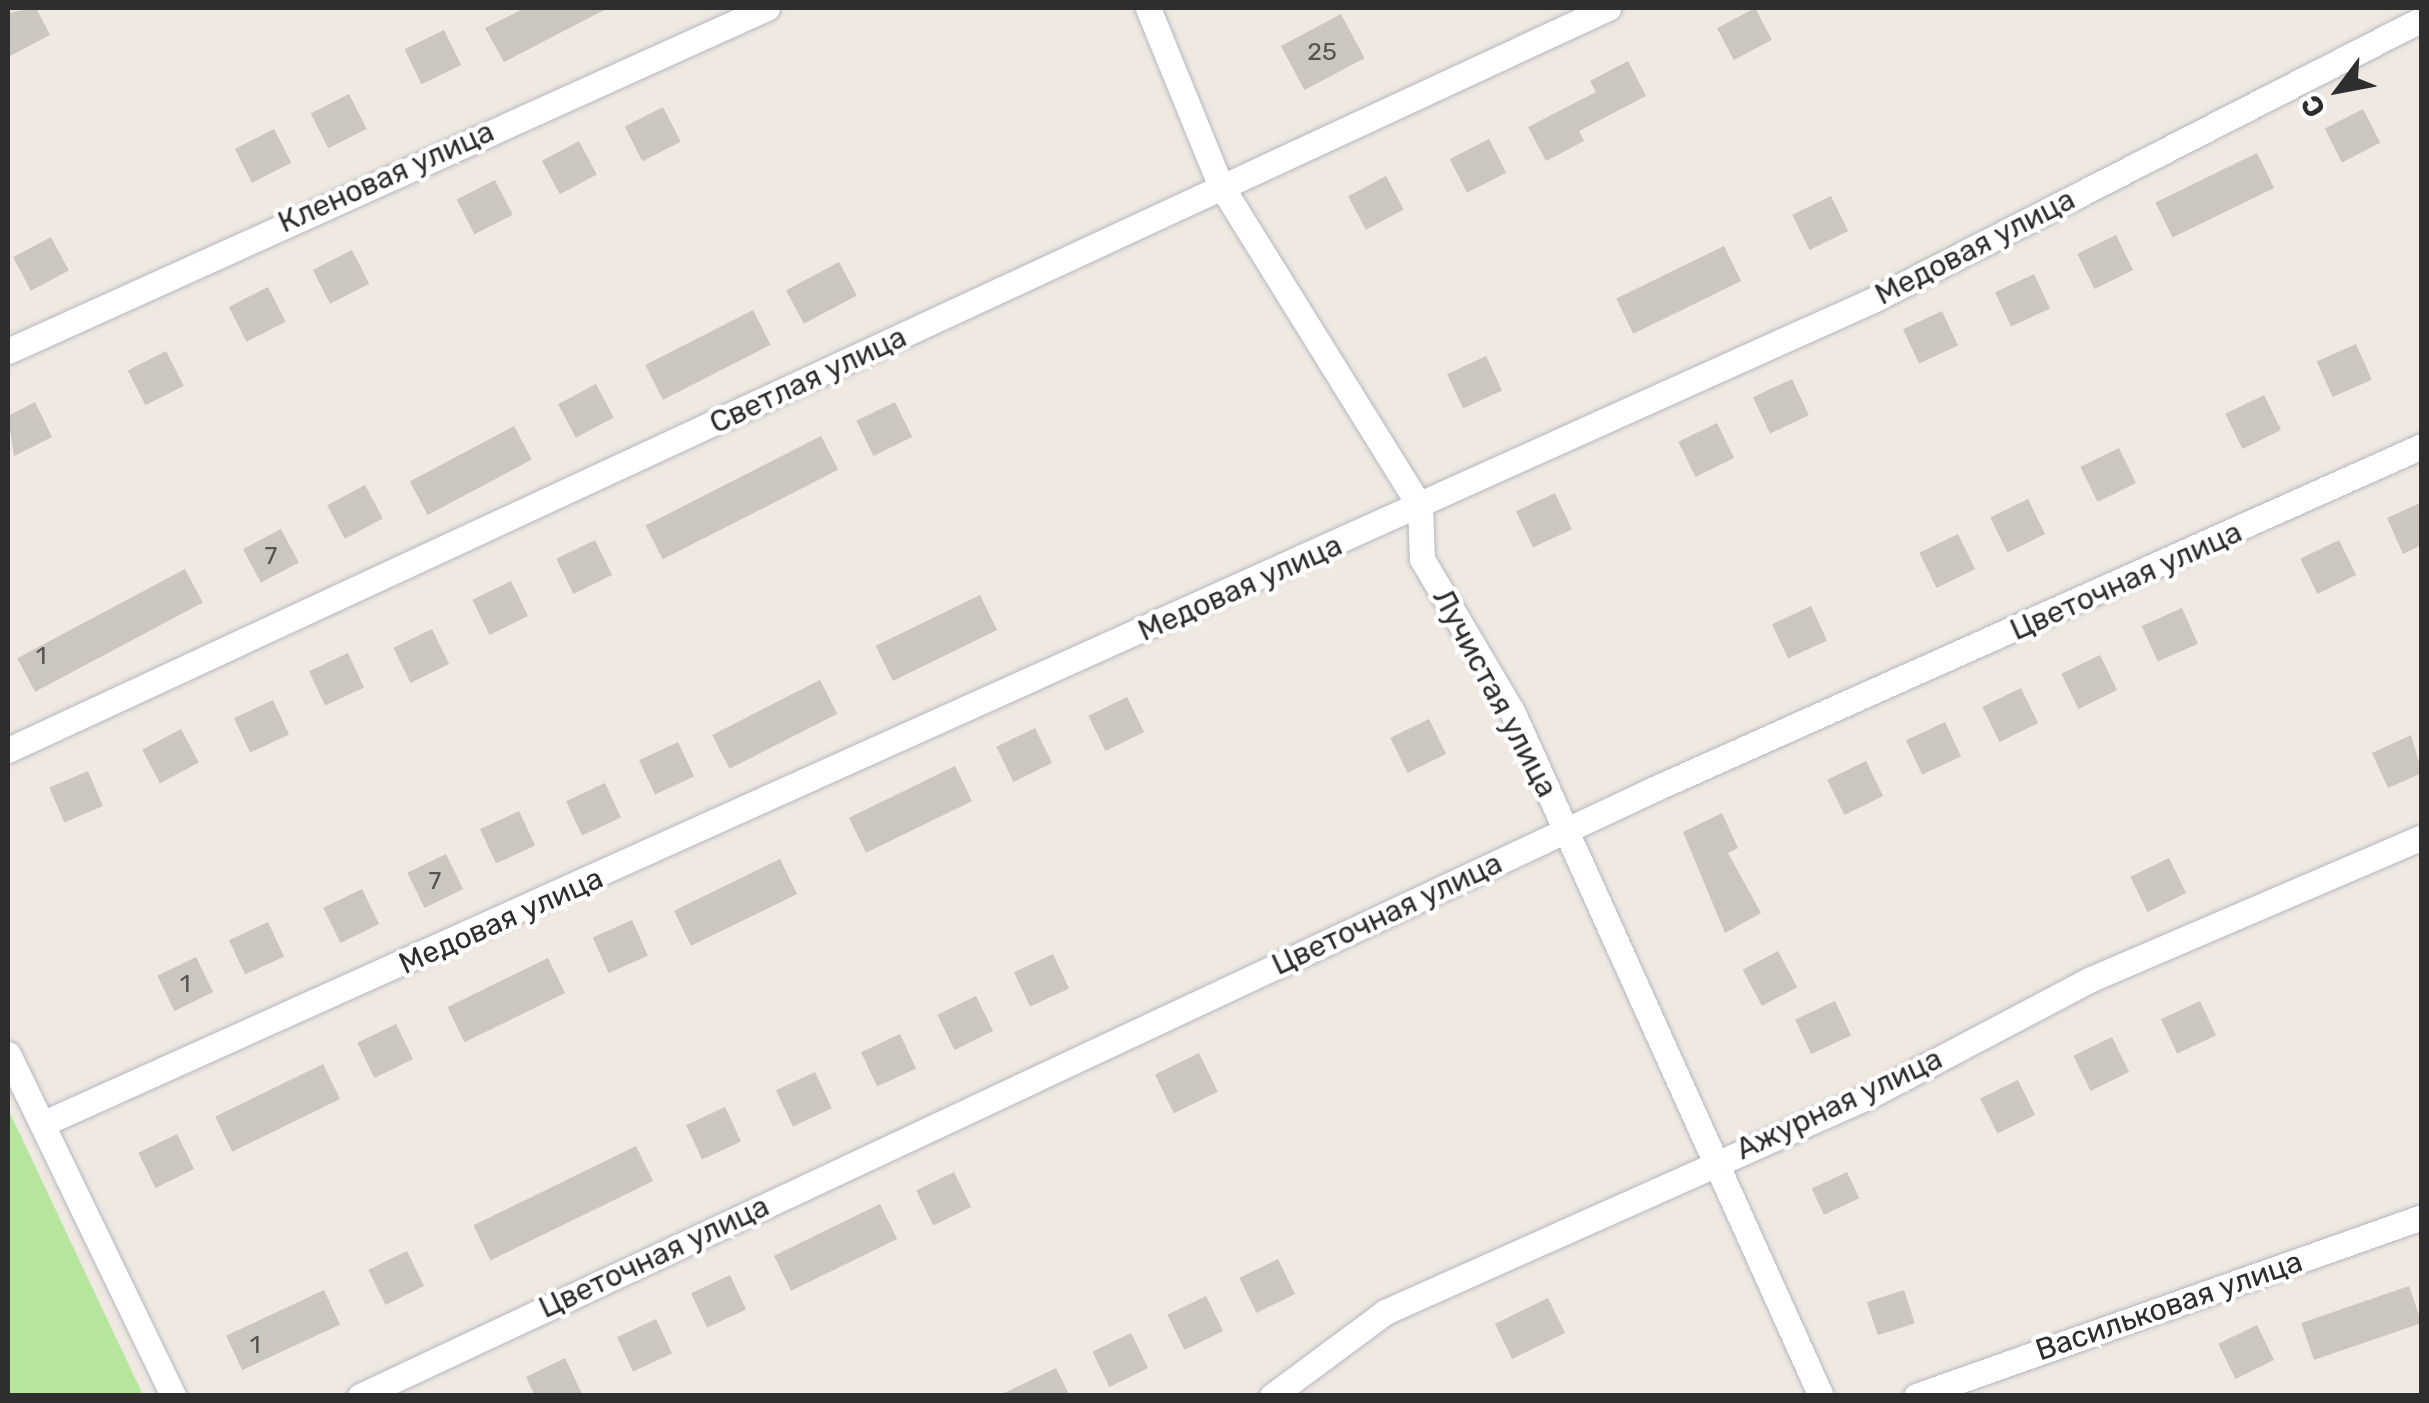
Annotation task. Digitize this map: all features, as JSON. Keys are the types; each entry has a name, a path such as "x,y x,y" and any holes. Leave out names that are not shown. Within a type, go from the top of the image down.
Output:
{"street":[{"name":"Кленовая улица","path":"8,352 767,8"},
{"name":"Лучистая улица","path":"1148,8 1220,184 1420,506 1422,560 1512,711 1710,1162 1821,1396"},
{"name":"Светлая улица","path":"8,750 308,618 1220,184 1608,8"},
{"name":"Медовая улица","path":"42,1124 1876,298 2422,19"},
{"name":"Цветочная улица","path":"360,1396 1567,830 2422,446"},
{"name":"Ажурная улица","path":"1272,1396 1348,1331 1710,1162 1869,1096 2091,979 2422,837"},
{"path":"8,1054 174,1396"},
{"name":"Васильковая улица","path":"1916,1396 2422,1217"}],"green space":[{"path":"8,1109 143,1395 8,1395"}],"building":[{"path":"36,8 50,35 8,57 8,13"},
{"path":"525,8 608,8 504,62 485,28"},
{"path":"1755,8 1772,40 1734,60 1717,28"},
{"path":"1341,14 1364,58 1304,90 1281,46"},
{"path":"444,30 461,65 422,84 404,49"},
{"path":"1628,61 1646,96 1579,131 1584,141 1546,161 1528,127 1596,92 1590,81"},
{"path":"349,94 367,129 328,148 311,114"},
{"path":"663,107 681,142 642,161 625,127"},
{"path":"2363,109 2380,143 2342,162 2325,129"},
{"path":"274,129 291,163 252,183 235,149"},
{"path":"1489,139 1506,173 1467,193 1450,159"},
{"path":"579,141 597,175 560,194 542,161"},
{"path":"2257,153 2274,188 2173,238 2155,203"},
{"path":"1386,176 1404,210 1366,230 1348,196"},
{"path":"495,180 513,215 474,234 457,200"},
{"path":"1831,196 1848,231 1809,250 1792,215"},
{"path":"2116,235 2133,270 2094,289 2077,254"},
{"path":"51,237 69,271 31,291 13,257"},
{"path":"1724,246 1741,281 1633,334 1616,299"},
{"path":"352,250 369,284 330,304 313,270"},
{"path":"839,262 857,296 804,324 786,290"},
{"path":"2034,274 2050,308 2011,327 1995,292"},
{"path":"268,287 286,322 247,342 229,307"},
{"path":"753,310 771,345 663,400 645,365"},
{"path":"1942,311 1958,345 1919,364 1903,329"},
{"path":"2356,344 2372,380 2333,397 2317,361"},
{"path":"166,351 184,386 145,405 128,371"},
{"path":"1486,356 1502,390 1463,409 1447,374"},
{"path":"1792,379 1809,415 1770,433 1753,397"},
{"path":"596,384 614,418 576,438 558,404"},
{"path":"2264,395 2281,430 2242,449 2225,414"},
{"path":"35,402 52,437 14,456 8,416"},
{"path":"895,402 912,437 873,456 856,421"},
{"path":"1717,423 1734,458 1695,477 1678,442"},
{"path":"514,426 532,460 428,515 410,481"},
{"path":"821,436 838,470 663,559 645,525"},
{"path":"2119,448 2136,483 2097,502 2080,467"},
{"path":"365,485 383,519 345,539 327,505"},
{"path":"1555,493 1572,529 1533,547 1516,511"},
{"path":"2028,499 2045,534 2007,552 1990,517"},
{"path":"2422,502 2422,545 2403,554 2387,518"},
{"path":"281,529 299,563 261,583 243,549"},
{"path":"1958,534 1975,569 1936,588 1919,553"},
{"path":"595,540 612,575 573,594 556,559"},
{"path":"2339,540 2356,575 2317,594 2300,559"},
{"path":"185,569 203,603 35,692 17,658"},
{"path":"511,581 528,616 489,635 472,600"},
{"path":"980,595 997,630 893,681 876,646"},
{"path":"1811,606 1827,640 1788,659 1772,624"},
{"path":"2182,608 2198,644 2158,662 2142,626"},
{"path":"432,629 449,664 410,683 393,648"},
{"path":"348,653 364,687 325,706 309,671"},
{"path":"2100,655 2117,690 2078,709 2061,674"},
{"path":"820,680 837,714 729,769 712,735"},
{"path":"2021,688 2038,723 1999,742 1982,707"},
{"path":"1127,697 1144,732 1105,751 1088,716"},
{"path":"273,700 289,734 250,753 234,718"},
{"path":"1429,719 1446,754 1407,773 1390,738"},
{"path":"1945,722 1961,756 1922,775 1906,740"},
{"path":"1035,728 1052,763 1013,782 996,747"},
{"path":"181,729 199,763 160,783 142,750"},
{"path":"2411,735 2422,773 2388,788 2372,753"},
{"path":"678,742 694,776 655,795 639,760"},
{"path":"1866,761 1883,796 1844,815 1827,780"},
{"path":"955,766 972,801 866,853 849,818"},
{"path":"88,771 103,806 64,822 49,787"},
{"path":"605,783 621,817 582,836 566,801"},
{"path":"519,811 535,845 496,864 480,829"},
{"path":"1722,813 1738,848 1728,853 1761,913 1725,933 1683,832"},
{"path":"446,854 463,889 424,908 407,873"},
{"path":"2169,858 2186,893 2147,912 2130,877"},
{"path":"780,859 797,894 691,946 674,911"},
{"path":"362,889 379,924 340,943 323,908"},
{"path":"632,920 648,956 609,973 593,937"},
{"path":"268,922 284,956 245,975 229,940"},
{"path":"1778,951 1797,987 1762,1006 1743,970"},
{"path":"1053,954 1069,988 1030,1007 1014,972"},
{"path":"196,957 213,992 174,1011 157,976"},
{"path":"548,958 565,993 464,1042 447,1007"},
{"path":"976,996 993,1031 954,1050 937,1015"},
{"path":"1835,1001 1851,1035 1811,1054 1795,1020"},
{"path":"2200,1001 2216,1035 2177,1054 2161,1019"},
{"path":"396,1024 413,1059 374,1078 357,1043"},
{"path":"900,1034 916,1068 877,1087 861,1052"},
{"path":"2112,1037 2129,1072 2090,1091 2073,1056"},
{"path":"1199,1053 1218,1092 1174,1113 1155,1074"},
{"path":"323,1064 340,1099 232,1152 215,1117"},
{"path":"815,1072 832,1108 793,1126 776,1090"},
{"path":"2018,1080 2035,1115 1997,1133 1980,1098"},
{"path":"725,1107 741,1141 702,1160 686,1125"},
{"path":"177,1134 194,1169 155,1188 138,1153"},
{"path":"636,1146 653,1181 490,1260 473,1225"},
{"path":"954,1172 971,1207 933,1225 916,1190"},
{"path":"1847,1172 1859,1198 1824,1215 1812,1188"},
{"path":"880,1204 897,1239 791,1291 774,1256"},
{"path":"407,1251 424,1286 385,1305 368,1270"},
{"path":"1278,1259 1295,1294 1256,1313 1239,1278"},
{"path":"730,1275 746,1309 707,1328 691,1293"},
{"path":"2409,1286 2422,1323 2314,1360 2301,1323"},
{"path":"324,1290 340,1324 242,1370 226,1336"},
{"path":"1904,1290 1915,1323 1878,1335 1867,1302"},
{"path":"1206,1296 1223,1331 1184,1350 1167,1315"},
{"path":"1548,1298 1565,1333 1512,1359 1495,1324"},
{"path":"656,1319 672,1353 633,1372 617,1337"},
{"path":"2257,1325 2274,1360 2235,1379 2218,1344"},
{"path":"1131,1333 1148,1368 1109,1387 1092,1352"},
{"path":"565,1358 583,1396 535,1396 526,1377"},
{"path":"1056,1368 1070,1396 998,1396"}]}
